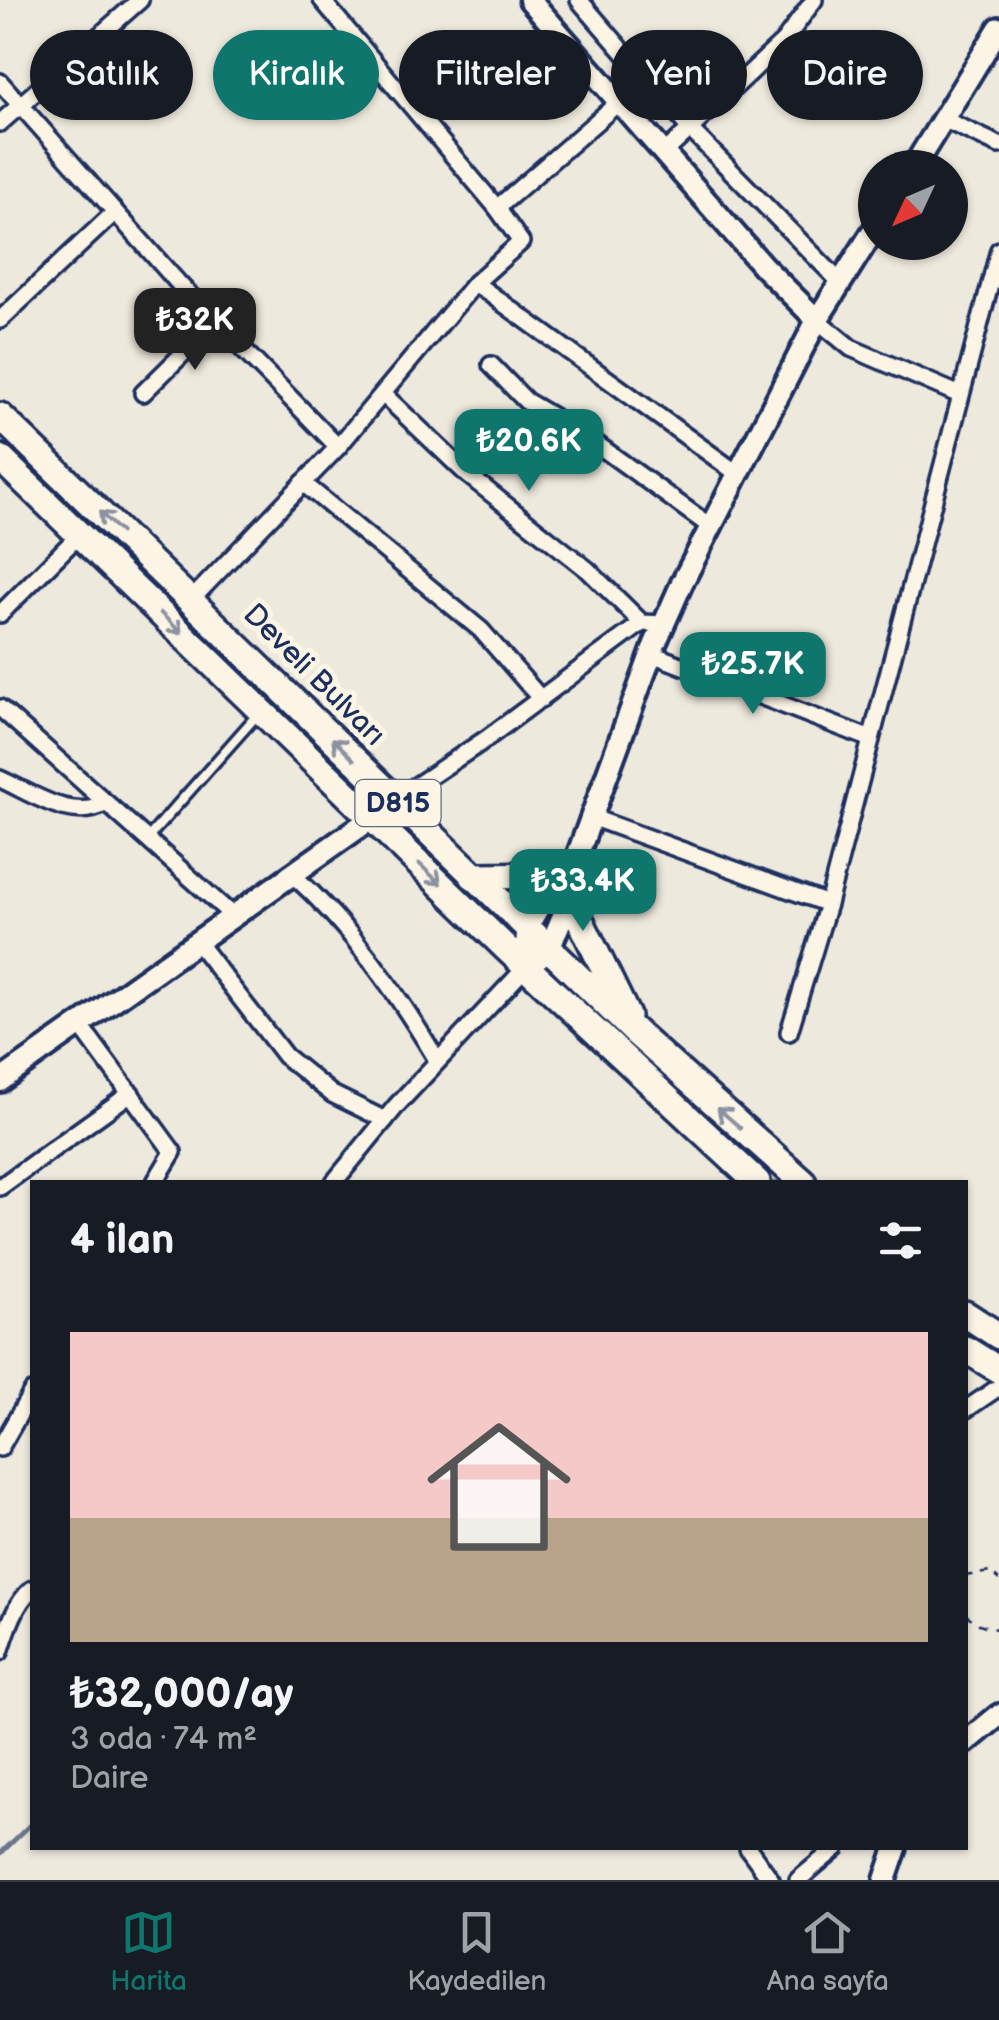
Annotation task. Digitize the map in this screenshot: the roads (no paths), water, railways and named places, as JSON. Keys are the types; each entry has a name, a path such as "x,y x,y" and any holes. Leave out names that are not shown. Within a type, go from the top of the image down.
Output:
{"highway":[{"name":"Develi Bulvarı","path":"0,416 636,1034 801,1180"},
{"name":"Develi Bulvarı","path":"0,458 526,966 755,1180"},
{"path":"473,876 566,869"},
{"path":"570,900 636,1034"},
{"path":"968,1316 999,1336"},
{"path":"968,1351 999,1370"}],"street":[{"path":"0,122 140,0"},
{"path":"530,0 611,93"},
{"path":"579,0 690,129 840,283"},
{"path":"664,153 784,41 810,2"},
{"path":"192,600 338,446 475,283 521,242 331,3"},
{"path":"923,150 999,28"},
{"path":"0,82 216,321 338,446"},
{"path":"497,208 611,109"},
{"path":"943,118 999,145"},
{"path":"635,120 762,266 817,320 851,348 960,395"},
{"path":"0,320 115,212"},
{"path":"789,1032 828,904 999,250"},
{"path":"526,966 527,927 566,869 594,815 664,624 817,320 858,255"},
{"path":"475,283 738,474"},
{"path":"142,392 216,321"},
{"path":"490,365 526,402 587,438 711,527"},
{"path":"382,394 468,475 588,570 642,622 664,624"},
{"path":"303,483 481,630 541,699"},
{"path":"0,614 80,534"},
{"path":"394,800 541,699 642,622"},
{"path":"652,654 871,739"},
{"path":"0,708 232,916"},
{"path":"0,779 72,811 88,811 106,802"},
{"path":"594,815 828,904"},
{"path":"0,1081 372,818"},
{"path":"336,1180 437,1060 526,966 549,949 570,900 566,869"},
{"path":"292,874 379,968 437,1060"},
{"path":"196,942 285,1056 332,1094 385,1120"},
{"path":"80,1025 173,1152 156,1180"},
{"path":"0,1188 131,1093"},
{"path":"968,1408 999,1386"},
{"path":"0,1448 30,1396"},
{"path":"0,1411 15,1422"},
{"path":"0,1652 11,1620 30,1590"},
{"path":"968,1741 999,1716"},
{"path":"750,1850 772,1880"},
{"path":"798,1880 834,1850"},
{"path":"885,1880 895,1850"}],"lane":[{"path":"148,839 262,710"}],"waterway":[{"path":"0,1854 30,1825"}]}
